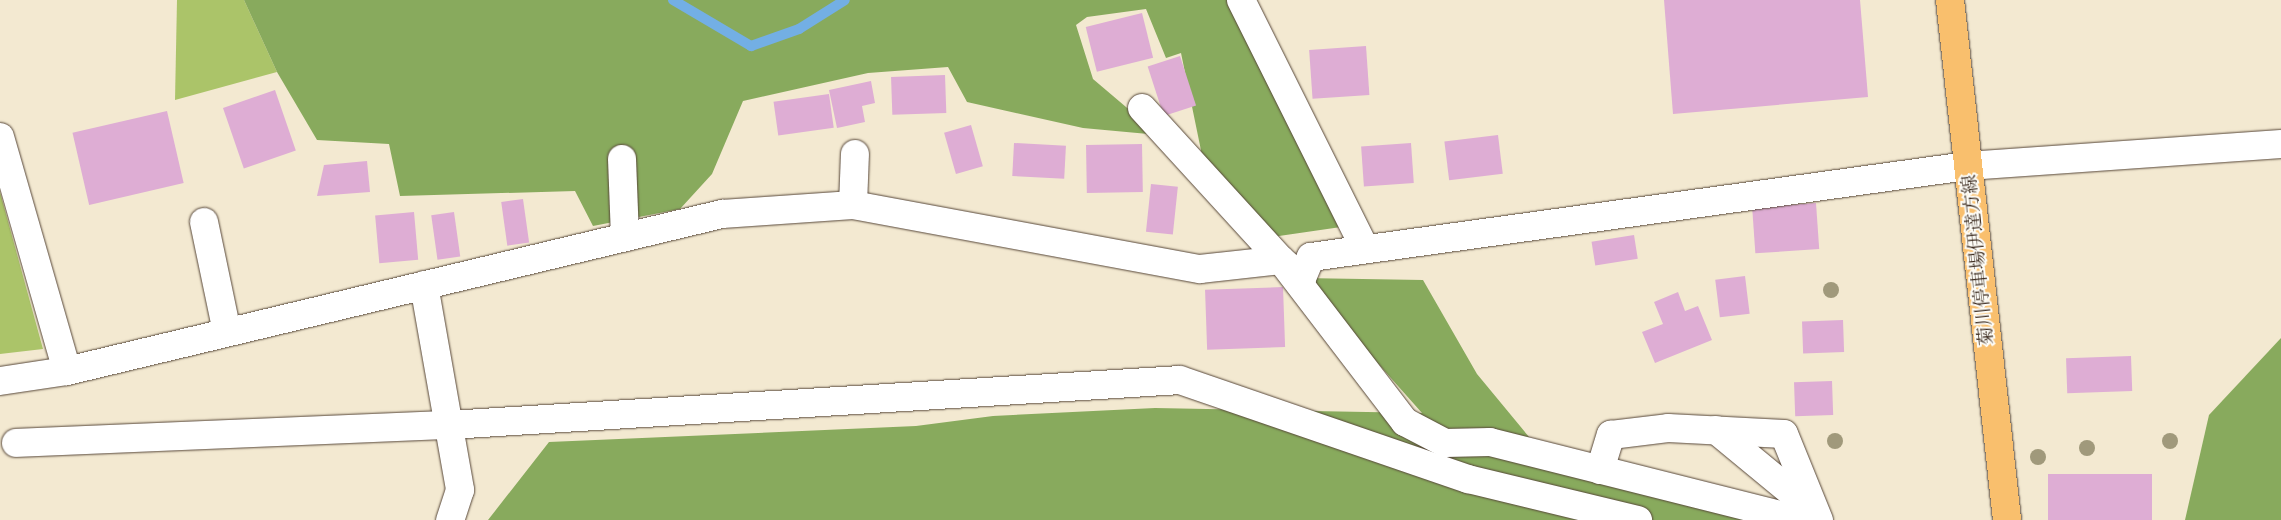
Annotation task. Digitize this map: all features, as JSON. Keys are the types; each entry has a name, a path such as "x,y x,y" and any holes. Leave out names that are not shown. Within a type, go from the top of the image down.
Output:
{"main road":[{"name":"菊川停車場伊達方線","path":"1950,0 2007,520"}],"street":[{"path":"1242,0 1364,249"},
{"path":"1142,108 1281,260 1405,422 1445,443 1490,442 1600,470 1811,517"},
{"path":"0,137 67,371"},
{"path":"0,380 67,371 722,214 853,205 1200,269 1281,260 1302,278 1311,257 1967,166 2281,144"},
{"path":"853,205 855,154"},
{"path":"622,159 625,237"},
{"path":"204,222 227,332"},
{"path":"424,285 460,490 450,520"},
{"path":"16,443 449,425 1180,380 1468,479 1638,520"},
{"path":"1600,470 1612,435 1668,428 1784,434 1811,517"},
{"path":"1716,430 1811,517"}],"green space":[{"path":"177,0 244,0 277,72 175,100"},
{"path":"244,0 1249,0 1341,227 1272,237 1204,165 1181,53 1166,58 1146,9 1087,17 1076,25 1093,79 1159,135 1083,128 967,102 948,67 868,73 743,101 712,174 680,209 593,226 575,191 400,196 389,144 317,140 277,72"},
{"path":"0,192 43,349 0,354"},
{"path":"1302,278 1423,280 1477,374 1534,443 1766,520 488,520 549,442 916,426 993,416 1155,408 1422,413"},
{"path":"2281,338 2281,520 2185,520 2209,415"}],"building":[{"path":"1664,0 1860,0 1868,97 1673,114"},
{"path":"1142,13 1153,58 1097,72 1086,27"},
{"path":"1366,46 1369,95 1313,99 1309,50"},
{"path":"1180,56 1196,105 1164,116 1148,67"},
{"path":"945,75 946,113 892,115 891,77"},
{"path":"871,81 875,103 862,106 865,122 837,128 829,90"},
{"path":"275,90 296,151 244,168 223,108"},
{"path":"829,94 834,128 778,135 774,102"},
{"path":"167,111 184,183 89,205 72,133"},
{"path":"971,125 983,166 956,174 944,133"},
{"path":"1498,135 1503,174 1449,180 1444,142"},
{"path":"1014,143 1066,146 1064,179 1012,176"},
{"path":"1411,143 1414,183 1364,186 1361,146"},
{"path":"1142,144 1143,192 1087,193 1086,145"},
{"path":"367,161 370,192 317,196 324,165"},
{"path":"1151,184 1178,187 1173,235 1146,232"},
{"path":"523,199 529,243 507,246 501,202"},
{"path":"1816,203 1819,249 1755,253 1752,207"},
{"path":"414,212 418,260 379,263 375,215"},
{"path":"454,212 460,257 437,260 431,215"},
{"path":"1634,235 1638,259 1595,265 1592,242"},
{"path":"1745,276 1750,314 1720,317 1715,280"},
{"path":"1283,287 1285,347 1207,350 1205,290"},
{"path":"1678,292 1685,311 1698,306 1712,340 1655,363 1642,332 1663,324 1654,302"},
{"path":"1843,320 1844,352 1803,353 1802,321"},
{"path":"2131,356 2132,391 2067,393 2066,358"},
{"path":"1832,381 1833,415 1795,416 1794,382"},
{"path":"2048,474 2152,474 2152,520 2048,520"}],"waterway":[{"path":"673,0 751,46 799,29 845,0"}]}
